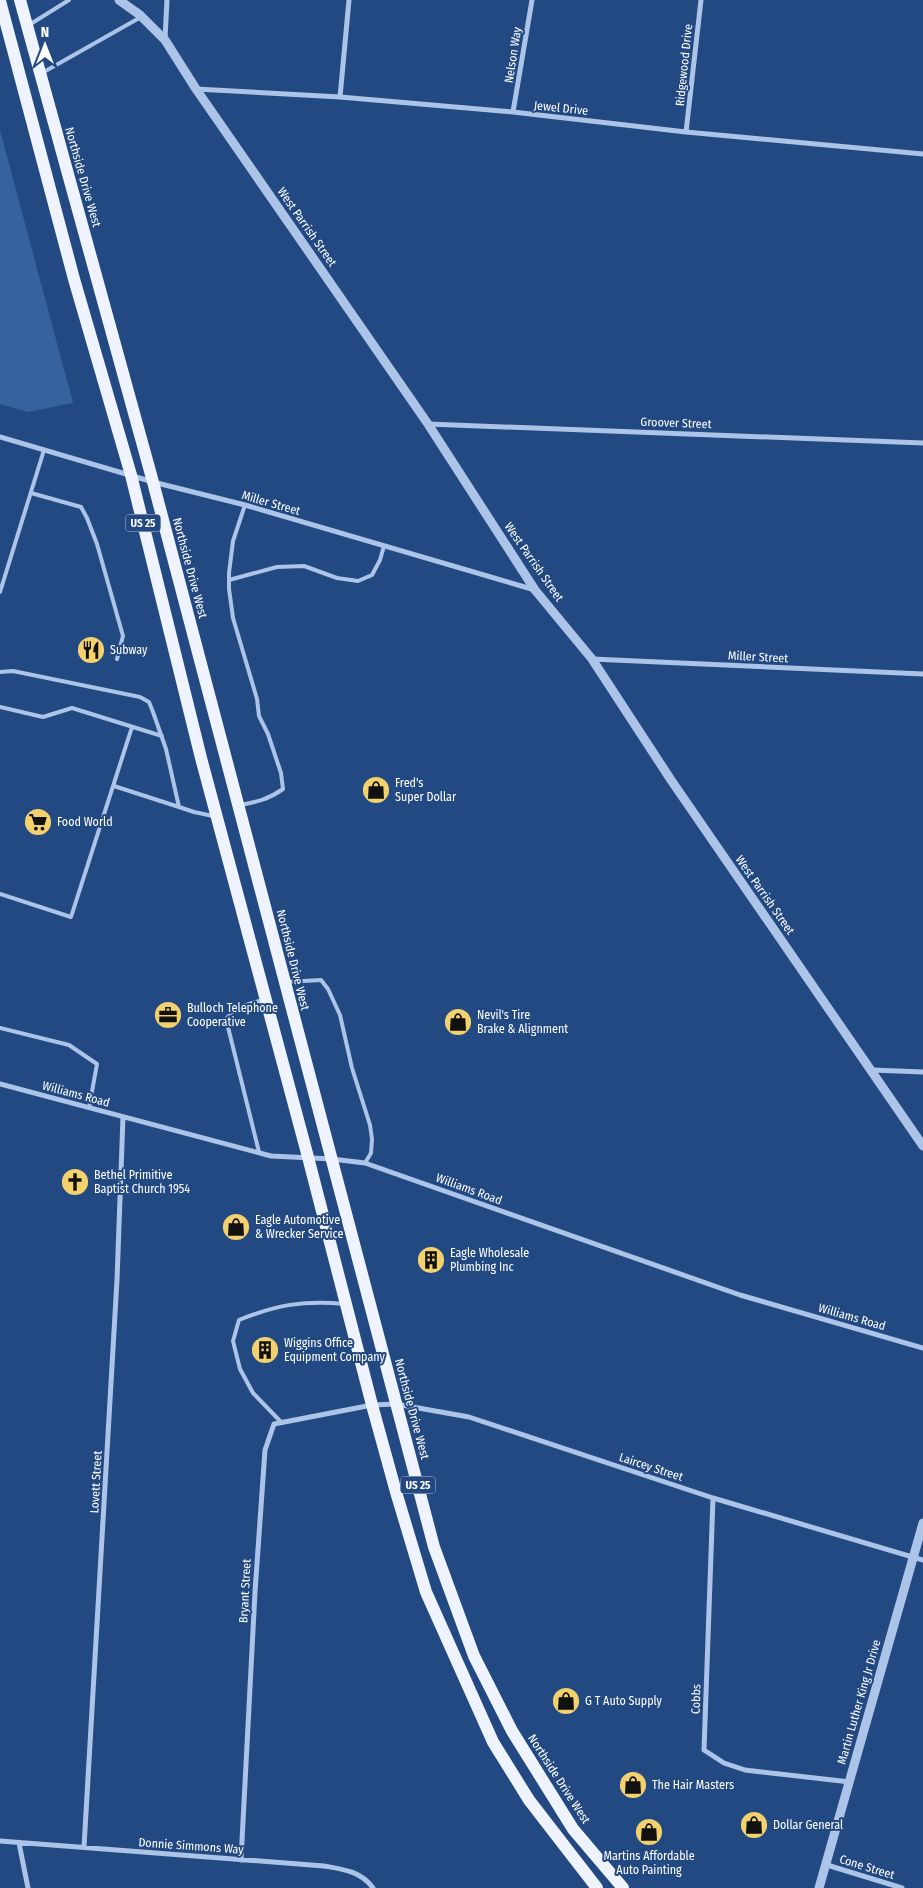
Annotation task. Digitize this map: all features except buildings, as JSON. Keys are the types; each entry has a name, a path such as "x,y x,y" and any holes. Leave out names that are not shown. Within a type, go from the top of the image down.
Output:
{"main road":[{"name":"Northside Drive West","path":"20,0 153,482 434,1547 474,1656 512,1731 573,1829 623,1888"},
{"name":"US 25","path":"0,1 74,279 131,475 217,817 372,1405 426,1592 493,1742 529,1800 597,1888"}],"street":[{"name":"West Parrish Street","path":"119,0 142,16 165,40 196,89 428,424 535,590 592,659 671,780 923,1146"},
{"path":"165,40 167,0"},
{"path":"340,97 349,0"},
{"name":"Nelson Way","path":"514,112 532,0"},
{"name":"Ridgewood Drive","path":"686,132 701,0"},
{"name":"Jewel Drive","path":"196,89 340,97 514,112 686,132 923,154"},
{"name":"Groover Street","path":"428,424 923,443"},
{"name":"Miller Street","path":"0,437 153,482 245,505 535,590"},
{"name":"Miller Street","path":"592,659 923,674"},
{"path":"871,1070 923,1072"},
{"name":"Williams Road","path":"0,1084 271,1156 308,1157 365,1163 740,1295 923,1348"},
{"name":"Lovett Street","path":"84,1847 116,1300 123,1117"},
{"name":"Laircey Street","path":"372,1405 396,1404 469,1416 713,1498 923,1560"},
{"path":"281,1422 372,1405"},
{"name":"Bryant Street","path":"241,1860 254,1602 265,1450 274,1424 281,1422"},
{"name":"Cobbs","path":"713,1498 704,1750 724,1763 744,1770 850,1782"},
{"name":"Martin Luther King Jr Drive","path":"819,1888 827,1866 923,1523"},
{"name":"Donnie Simmons Way","path":"0,1842 324,1866 346,1869 366,1879 373,1888"},
{"path":"19,1843 28,1888"},
{"name":"Cone Street","path":"827,1866 902,1888"}],"lane":[{"path":"28,26 70,0"},
{"path":"40,74 142,16"},
{"path":"0,592 44,450"},
{"path":"31,493 81,507 87,518 97,544 123,636 117,660"},
{"path":"239,805 262,802 283,789 281,773 268,734 259,716 257,699 233,618 229,580 233,541 245,505"},
{"path":"229,580 278,567 304,566 337,578 358,581 372,575 380,560 384,546"},
{"path":"0,672 13,671 140,697 149,702 166,749 180,806"},
{"path":"0,707 43,717 72,708 162,736"},
{"path":"0,894 72,917 132,727"},
{"path":"114,786 194,812 217,817"},
{"path":"284,982 321,980 328,989 340,1015 372,1139 371,1153 365,1163"},
{"path":"258,1152 226,1019 231,1012 241,1006 266,999"},
{"path":"0,1028 69,1045 96,1064 89,1108"},
{"path":"281,1422 254,1393 240,1369 233,1341 239,1320 291,1304 327,1302 346,1304"}],"shaded area":[{"path":"0,130 73,403 28,412 0,404"}],"place":[{"name":"Subway","path":"91,650"},
{"name":"Fred's Super Dollar","path":"376,790"},
{"name":"Food World","path":"38,822"},
{"name":"Bulloch Telephone Cooperative","path":"168,1015"},
{"name":"Nevil's Tire Brake & Alignment","path":"458,1022"},
{"name":"Bethel Primitive Baptist Church 1954","path":"75,1182"},
{"name":"Eagle Automotive & Wrecker Service","path":"236,1227"},
{"name":"Eagle Wholesale Plumbing Inc","path":"431,1260"},
{"name":"Wiggins Office Equipment Company","path":"265,1350"},
{"name":"G T Auto Supply","path":"566,1701"},
{"name":"The Hair Masters","path":"633,1785"},
{"name":"Dollar General","path":"754,1825"},
{"name":"Martins Affordable Auto Painting","path":"649,1832"}]}
